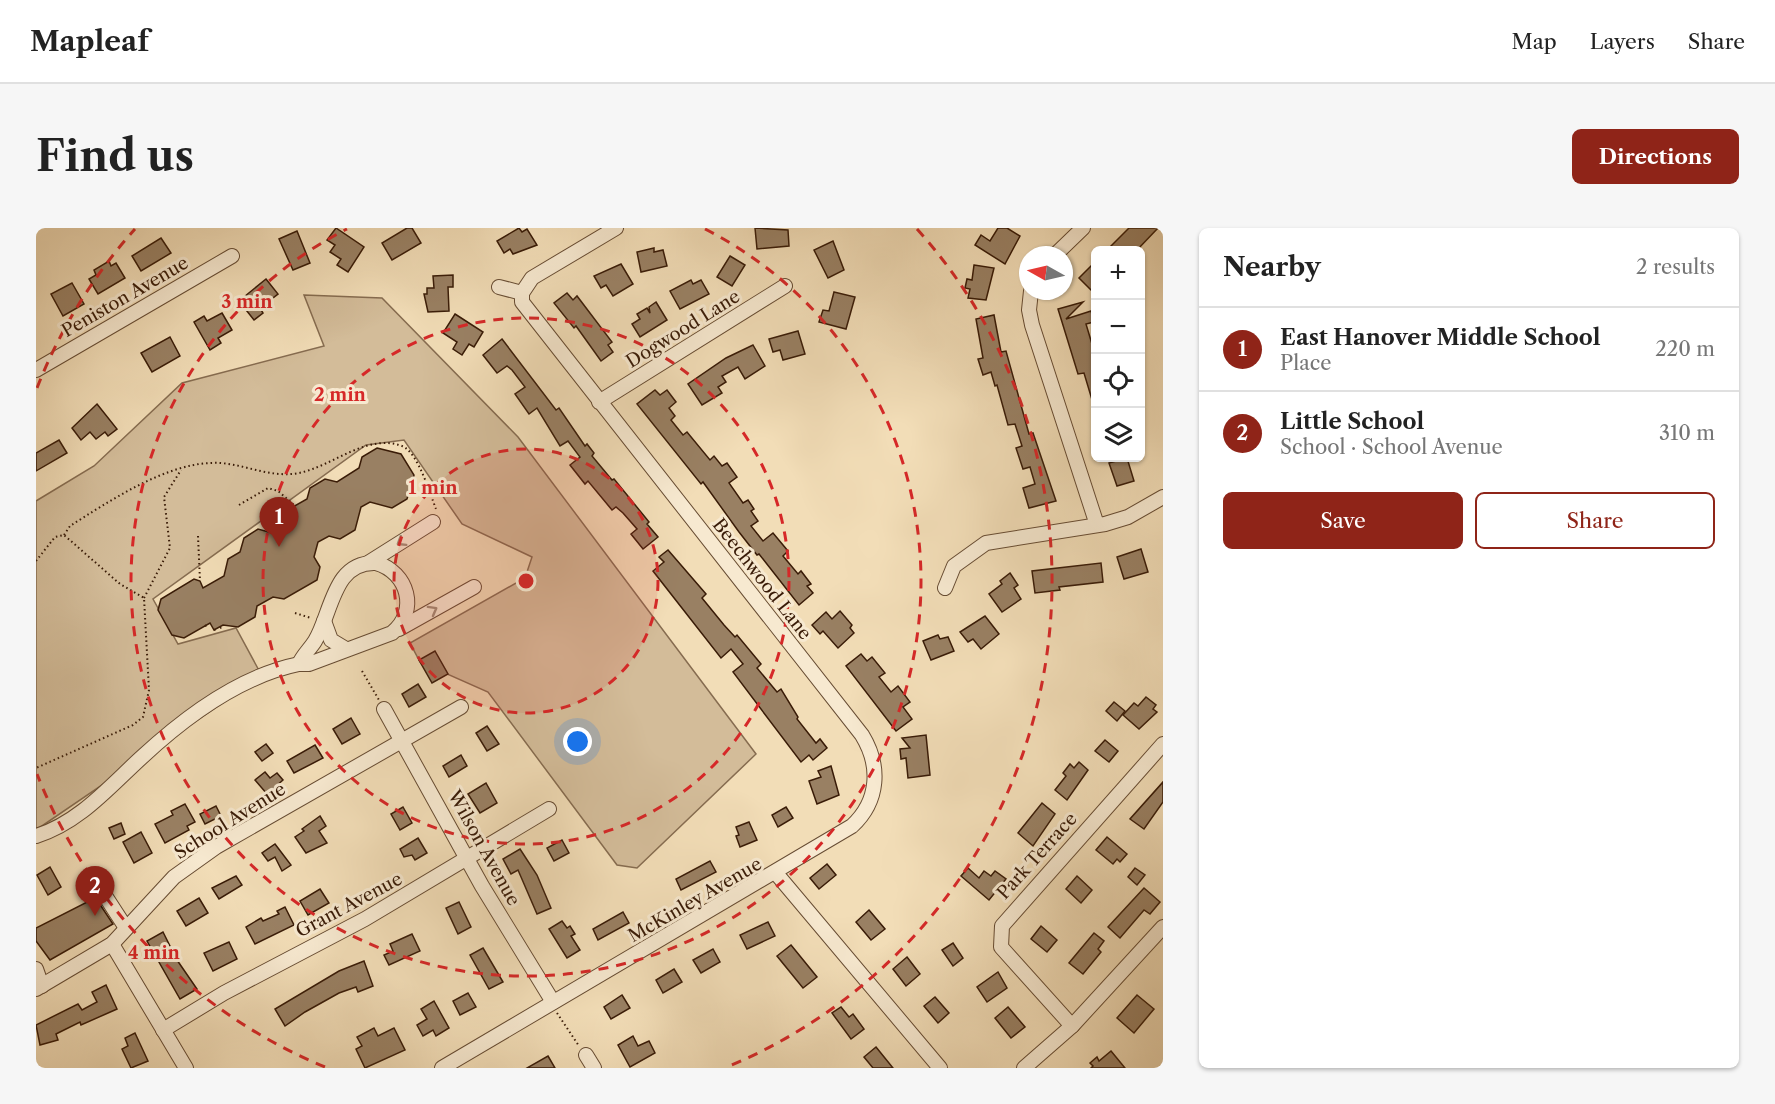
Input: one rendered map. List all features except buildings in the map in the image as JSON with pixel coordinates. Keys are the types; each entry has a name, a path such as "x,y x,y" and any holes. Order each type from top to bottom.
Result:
{"street":[{"path":"499,287 522,293 532,279 616,228"},
{"path":"1064,246 1083,228"},
{"name":"Peniston Avenue","path":"36,370 232,256"},
{"name":"Dogwood Lane","path":"599,402 785,286"},
{"name":"Beechwood Lane","path":"522,293 526,309 862,735 872,755 875,785 872,799 860,819 775,872"},
{"path":"1030,300 1029,310 1032,325 1097,525"},
{"path":"945,588 954,566 986,543 1097,525 1128,517 1163,497"},
{"path":"299,664 315,642 318,620 343,577 354,567 368,563 435,516"},
{"path":"368,563 390,568 404,586 408,600 406,615 392,633"},
{"path":"36,836 78,815 167,735 195,714 254,680 299,664 309,664 392,633 474,587"},
{"path":"318,620 331,640 346,649"},
{"name":"School Avenue","path":"39,987 112,944 174,877 216,847 461,707"},
{"name":"Wilson Avenue","path":"384,709 555,1007"},
{"name":"Park Terrace","path":"1072,1026 1001,947 1002,926 1163,744"},
{"name":"Grant Avenue","path":"163,1030 224,993 365,919 549,809"},
{"name":"McKinley Avenue","path":"442,1068 555,1007 775,872 940,1068"},
{"path":"88,890 102,891 108,896 126,928"},
{"path":"1024,1068 1072,1026 1163,927"},
{"path":"112,944 186,1068"},
{"path":"36,969 39,987"},
{"path":"586,1055 594,1068"}],"path":[{"path":"36,561 55,537 64,535 70,526 122,494 181,470 209,463 287,475 331,463 355,449 388,444 401,446 414,457 435,516"},
{"path":"36,768 133,725 143,717 149,690 144,598 170,548 164,497 181,470"},
{"path":"239,505 268,488 278,491 295,506"},
{"path":"64,535 120,584 144,598"},
{"path":"198,536 200,581"},
{"path":"295,613 318,620"},
{"path":"363,671 384,709"},
{"path":"555,1007 586,1055"}],"shaded area":[{"path":"304,295 382,298 518,437 756,754 637,868 617,865 488,692 420,662 410,643 525,578 532,557 462,524 404,440 366,445 153,599 178,644 236,628 262,676 36,830 36,501 94,466 182,383 324,346"}],"place":[{"name":"East Hanover Middle School","path":"279,547"},
{"name":"Little School","path":"95,916"}]}
